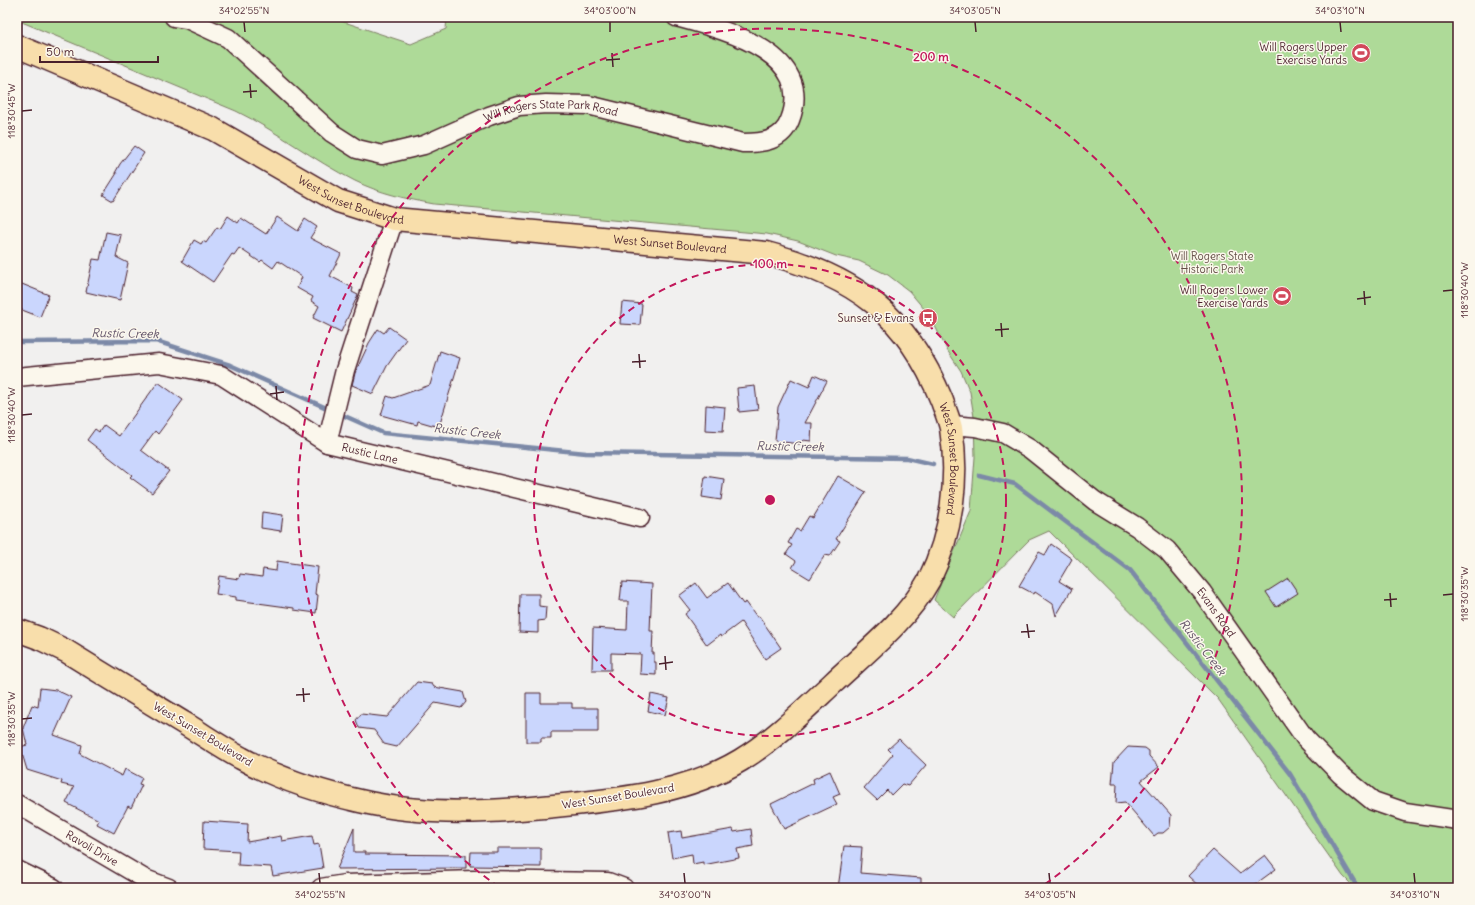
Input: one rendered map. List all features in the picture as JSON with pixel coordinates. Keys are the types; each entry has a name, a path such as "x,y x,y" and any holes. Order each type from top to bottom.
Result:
{"main road":[{"name":"West Sunset Boulevard","path":"17,46 213,129 338,201 394,219 766,254 794,261 830,275 873,302 892,320 912,343 926,366 951,425 954,473 950,511 936,564 917,598 868,650 787,726 741,760 712,775 679,787 600,801 511,810 464,812 412,809 361,802 294,782 242,759 66,651 39,638 17,630"}],"street":[{"name":"Will Rogers State Park Road","path":"174,17 187,19 228,38 332,133 357,149 382,155 424,145 496,113 519,106 546,104 588,105 743,144 774,140 788,128 796,106 793,80 781,62 768,52 727,31 676,17"},
{"name":"Rustic Lane","path":"394,219 345,370 327,443 640,518"},
{"path":"17,377 159,363 221,375 327,443"},
{"name":"Evans Road","path":"951,425 975,426 1003,433 1030,449 1094,500 1167,550 1202,592 1305,738 1340,774 1373,801 1405,812 1458,820"},
{"name":"Ravoli Drive","path":"17,804 145,879 170,888"},
{"path":"17,870 54,888"},
{"path":"321,888 345,884 474,880 608,882 624,888"}],"green space":[{"name":"Will Rogers State Historic Park","path":"17,17 329,17 411,44 446,29 447,17 1458,17 1458,888 1355,888 1343,876 1218,699 1049,531 1029,540 953,617 934,600 971,511 975,457 974,417 970,392 961,371 947,350 930,316 909,291 888,275 859,261 836,256 798,241 767,234 434,204 403,198 355,181 324,164 266,127 236,111 17,20"}],"building":[{"path":"134,146 144,153 113,201 103,195 117,173 115,173 120,164"},
{"path":"228,216 238,223 241,218 266,234 277,217 298,231 305,219 317,227 310,238 341,254 330,276 353,288 352,292 358,295 341,332 313,318 319,306 311,301 313,297 297,288 302,277 278,261 273,268 262,260 260,262 239,248 234,255 232,254 213,282 182,261 194,240 201,244 203,241 206,243 217,227 220,229"},
{"path":"106,232 121,235 116,257 128,263 120,300 86,292 93,259 100,260"},
{"path":"17,282 49,295 40,317 17,308"},
{"path":"622,302 642,304 640,325 620,324"},
{"path":"389,327 406,339 387,366 373,394 352,385 355,373 369,343 378,329 384,333"},
{"path":"440,351 460,358 439,427 418,421 417,425 381,415 387,396 393,398 430,385"},
{"path":"814,375 827,381 805,423 812,423 811,441 803,440 800,444 775,441 778,407 791,379 809,387"},
{"path":"158,382 183,400 158,434 155,431 141,450 169,471 152,493 130,477 132,475 87,440 95,429 99,432 104,425 119,436"},
{"path":"755,386 758,410 739,412 737,388"},
{"path":"706,405 725,407 723,431 705,430"},
{"path":"705,476 724,479 721,500 702,497"},
{"path":"838,476 866,492 836,539 840,541 830,556 825,555 810,579 792,568 796,561 786,554 792,545 788,543 796,529 800,531 809,516 813,518"},
{"path":"262,512 283,515 281,531 261,528"},
{"path":"1051,544 1072,559 1059,581 1072,589 1056,616 1053,604 1035,592 1034,594 1019,586 1039,552 1045,555"},
{"path":"277,561 318,567 315,594 318,595 316,613 294,610 294,608 236,600 236,597 216,594 219,576 239,579 240,574 262,577 263,569 276,571"},
{"path":"1288,578 1298,593 1276,607 1266,592"},
{"path":"622,582 652,584 650,631 653,631 652,653 654,653 654,662 656,662 656,675 640,674 641,654 611,653 611,670 592,670 593,628 627,630 628,601 620,601"},
{"path":"696,583 707,598 728,583 743,604 746,602 757,617 759,616 781,648 765,659 741,622 721,637 720,635 707,645 685,614 690,610 679,596"},
{"path":"520,594 539,594 539,606 546,607 545,620 538,621 538,633 519,632"},
{"path":"417,682 432,684 434,687 463,692 466,702 461,708 435,703 397,747 384,744 374,730 359,728 356,720 361,714 387,717"},
{"path":"40,688 56,690 71,697 54,735 82,745 80,754 122,776 125,769 142,778 139,784 142,785 131,808 128,806 114,833 97,824 99,820 66,803 74,787 61,784 62,781 27,770 20,747 27,745 23,728 32,705 38,707"},
{"path":"526,693 541,693 541,703 572,703 572,708 598,708 598,732 551,732 551,738 541,738 541,742 526,742"},
{"path":"651,694 669,698 665,715 648,711"},
{"path":"899,739 926,765 908,786 902,784 891,795 887,790 877,800 864,788 893,754 888,749"},
{"path":"1128,747 1145,748 1149,751 1149,756 1159,767 1141,781 1171,815 1170,827 1163,833 1158,833 1154,836 1125,802 1116,803 1117,784 1112,784 1114,762"},
{"path":"830,771 840,794 833,797 837,804 784,829 771,804 814,783 813,779"},
{"path":"204,821 248,824 247,842 281,836 282,841 312,836 314,845 319,844 323,868 273,876 271,867 238,865 239,851 203,849"},
{"path":"354,828 354,852 365,852 365,854 466,855 466,868 337,869"},
{"path":"733,829 734,832 751,829 753,846 737,849 739,858 703,865 703,862 693,864 692,854 672,858 668,833 681,831 682,838"},
{"path":"844,846 862,847 860,873 921,878 921,888 838,888"},
{"path":"497,848 541,848 541,867 470,866 471,852 497,852"},
{"path":"1213,850 1240,874 1265,855 1276,869 1250,888 1201,888 1188,876"}],"waterway":[{"name":"Rustic Creek","path":"17,342 156,341 230,365 331,410"},
{"name":"Rustic Creek","path":"338,413 383,433 586,453 907,458 933,464"},
{"name":"Rustic Creek","path":"979,475 1015,484 1130,570 1290,774 1358,888"}],"place":[{"name":"Will Rogers Upper Exercise Yards","path":"1361,53"},
{"name":"Will Rogers Lower Exercise Yards","path":"1282,296"},
{"name":"Sunset & Evans","path":"928,318"}]}
